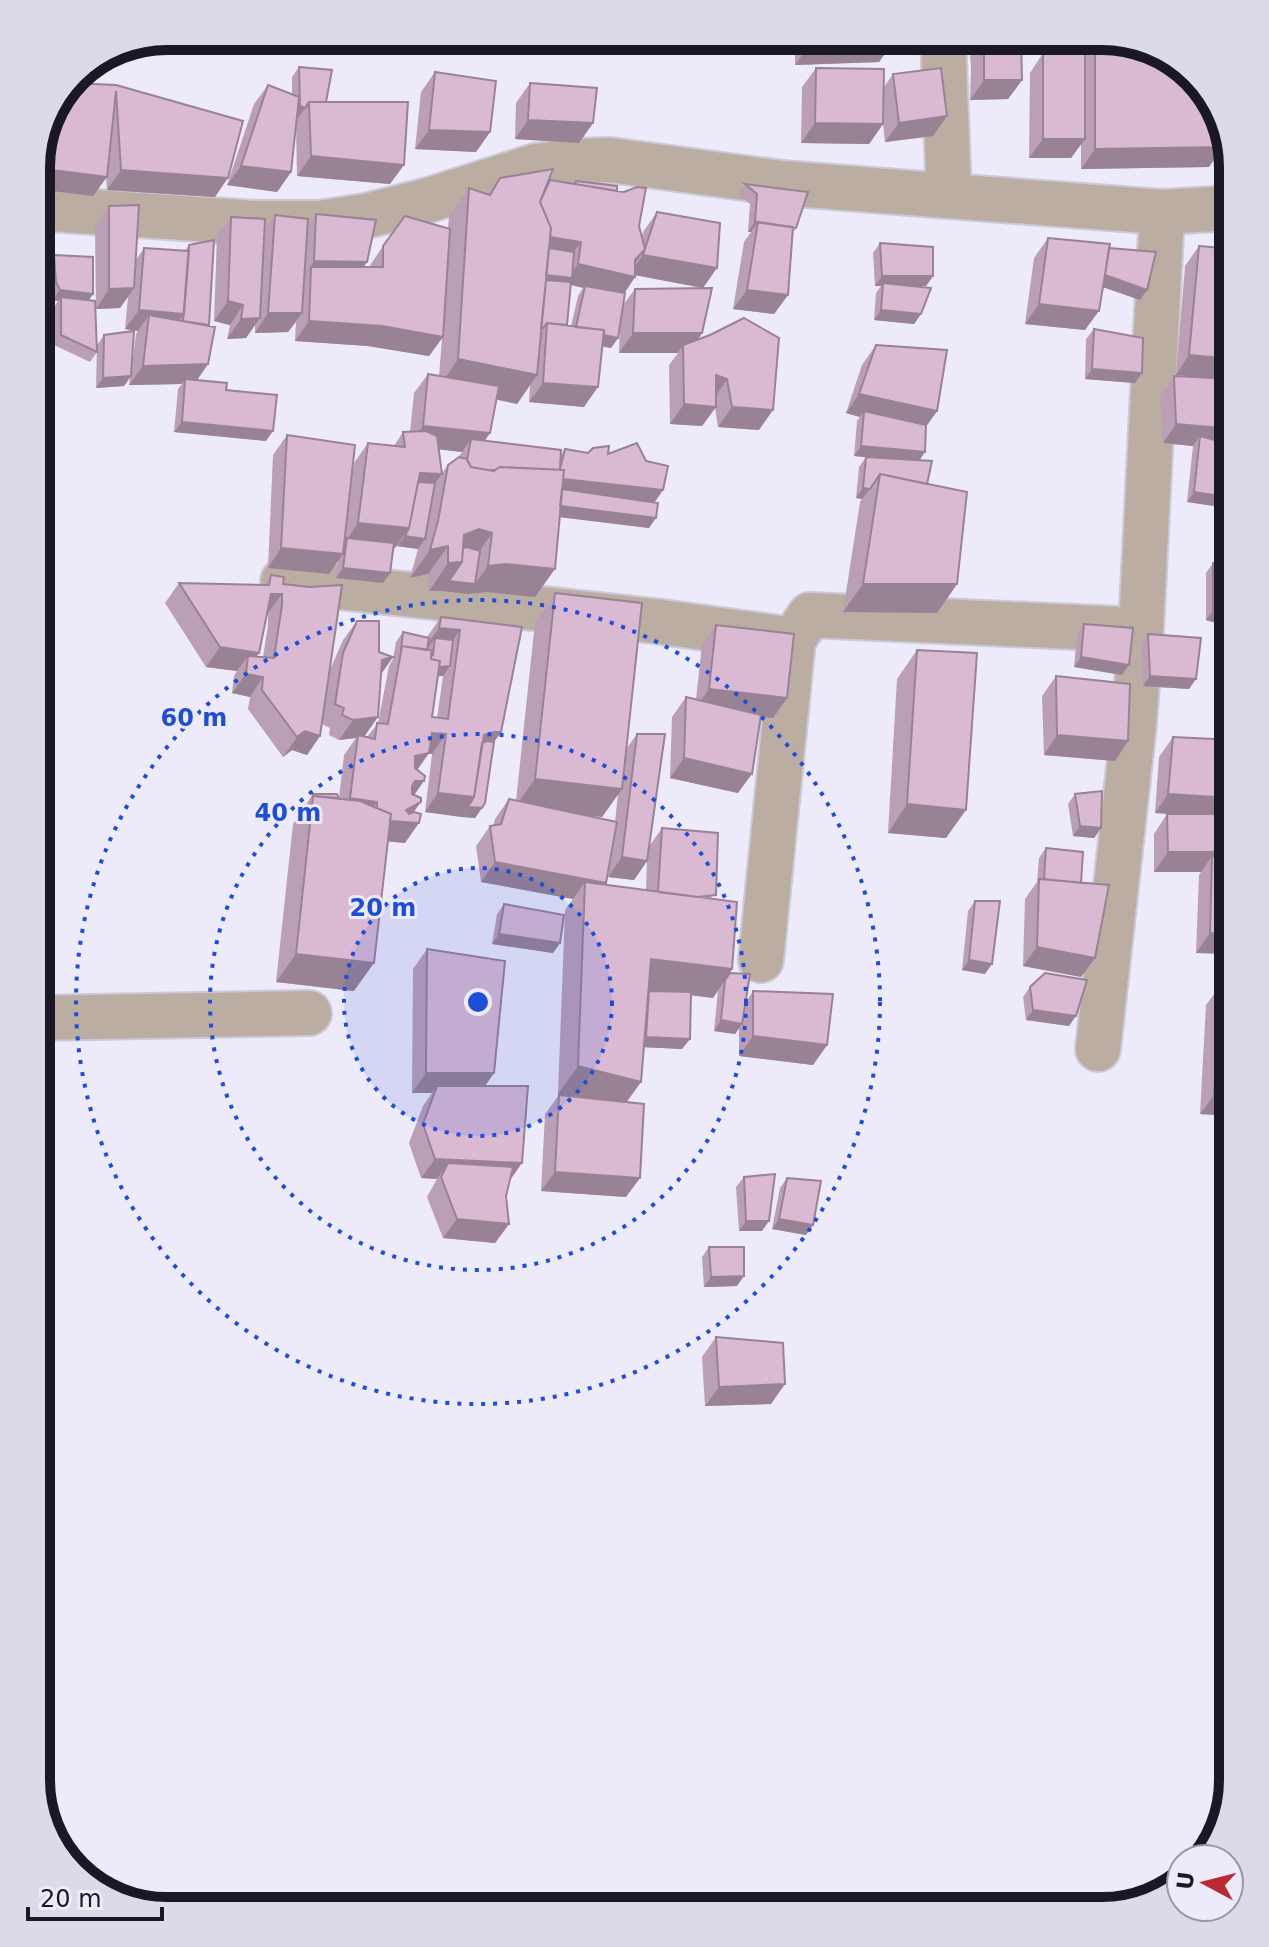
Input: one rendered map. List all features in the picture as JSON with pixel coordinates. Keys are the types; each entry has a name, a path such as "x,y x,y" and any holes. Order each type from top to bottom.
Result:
{"street":[{"path":"944,50 949,196"},
{"path":"50,209 257,223 319,223 366,216 429,200 536,166 610,160 782,183 1162,212 1219,209"},
{"path":"1098,1049 1134,723 1162,212"},
{"path":"283,581 654,621 793,640"},
{"path":"761,960 793,640 810,615 1141,630"},
{"path":"50,1018 309,1013"}],"building":[{"path":"984,50 1021,50 1022,80 984,80"},
{"path":"1095,50 1140,56 1173,74 1203,108 1217,147 1095,149"},
{"path":"1043,53 1085,53 1085,139 1043,139"},
{"path":"299,67 332,70 326,102 309,102 305,108 300,106"},
{"path":"816,68 884,69 883,124 815,123"},
{"path":"941,68 947,116 899,123 893,74"},
{"path":"435,72 496,81 490,132 429,130"},
{"path":"530,83 597,88 593,123 528,120"},
{"path":"85,84 116,85 243,121 228,178 121,170 116,91 107,177 50,170 52,144 59,122"},
{"path":"268,85 299,97 291,172 241,166"},
{"path":"309,102 408,102 404,165 311,156"},
{"path":"553,169 540,202 551,228 537,375 458,359 469,188 490,195 500,178"},
{"path":"550,180 624,192 637,187 646,188 639,226 645,249 635,260 635,277 578,264 581,242 550,237 551,228 540,202"},
{"path":"576,181 617,186 617,191 575,184"},
{"path":"745,184 808,192 796,228 755,222 757,194"},
{"path":"139,205 134,288 109,289 109,206"},
{"path":"657,212 720,223 717,268 643,255"},
{"path":"316,214 376,220 367,262 314,261"},
{"path":"275,215 308,219 302,313 268,313"},
{"path":"405,216 450,229 443,337 382,326 309,321 311,267 383,267 383,246"},
{"path":"231,217 265,219 260,318 241,319 243,305 228,301"},
{"path":"758,222 793,227 788,295 747,290"},
{"path":"1048,238 1110,244 1099,311 1039,304"},
{"path":"214,240 209,325 183,321 189,245"},
{"path":"880,243 933,247 933,276 882,276"},
{"path":"1199,246 1219,248 1219,358 1189,355"},
{"path":"144,248 189,251 184,314 139,310"},
{"path":"549,248 574,252 572,278 546,275"},
{"path":"1109,248 1156,252 1147,290 1105,275"},
{"path":"54,255 93,257 93,294 60,290 56,282"},
{"path":"546,280 571,282 567,325 547,323 541,328"},
{"path":"883,283 931,288 921,314 881,310"},
{"path":"585,286 625,293 618,338 604,335 604,330 576,327"},
{"path":"712,288 702,333 633,333 635,289"},
{"path":"61,297 95,301 97,352 61,335"},
{"path":"149,315 215,327 208,364 143,366"},
{"path":"744,318 779,338 773,410 732,407 727,379 716,375 716,407 684,404 683,345"},
{"path":"547,323 604,330 598,387 543,383"},
{"path":"1094,329 1143,338 1142,373 1092,369"},
{"path":"134,331 131,376 103,378 104,335"},
{"path":"876,345 947,350 937,411 859,394"},
{"path":"428,374 499,386 490,433 423,426"},
{"path":"1174,376 1219,378 1219,428 1176,424"},
{"path":"185,379 227,383 226,390 277,395 273,431 182,422"},
{"path":"864,411 926,425 925,452 861,446"},
{"path":"426,431 437,436 442,474 420,473 409,528 358,523 368,443 405,447 403,432"},
{"path":"287,435 355,445 343,554 281,548"},
{"path":"1200,436 1219,441 1219,496 1194,492"},
{"path":"471,439 561,450 560,469 565,449 588,453 593,448 609,446 608,454 637,443 646,461 668,466 663,490 563,479 564,470 500,467 493,471 471,467 467,460"},
{"path":"459,457 467,459 471,467 493,471 500,467 564,470 555,569 506,564 488,566 492,533 479,529 464,535 462,562 448,563 448,546 430,550 448,465"},
{"path":"866,457 932,461 927,484 880,474 870,489 863,488"},
{"path":"880,474 967,492 957,584 863,584"},
{"path":"418,482 435,483 425,539 405,536"},
{"path":"562,489 658,503 656,518 560,506"},
{"path":"347,538 394,543 390,573 343,568"},
{"path":"463,548 480,551 475,584 449,581 462,562"},
{"path":"1213,563 1219,564 1219,612 1213,610"},
{"path":"271,575 284,577 283,584 310,587 342,585 320,736 305,731 297,737 262,690 263,677 246,674 248,656 274,658 282,594 271,594 259,653 220,647 179,583 269,585"},
{"path":"555,593 642,603 622,789 535,779"},
{"path":"441,617 522,627 501,732 484,735 474,797 438,793 446,734 432,733 429,753 415,756 415,768 425,776 424,781 415,781 412,794 421,798 421,802 406,810 409,814 421,814 419,823 390,821 391,814 377,808 377,802 350,798 358,735 375,739 377,723 388,724 402,646 432,650 431,659 440,661 432,717 448,719 460,630 439,628"},
{"path":"357,621 379,621 379,652 393,657 382,660 378,717 353,720 342,715 344,708 335,704 343,653"},
{"path":"1084,624 1133,628 1129,665 1081,657"},
{"path":"716,625 794,634 787,698 709,689"},
{"path":"403,632 429,638 427,650 402,646 401,649"},
{"path":"1148,634 1201,638 1196,679 1150,676"},
{"path":"435,638 453,640 450,666 439,667 440,661 431,659"},
{"path":"917,650 977,653 966,810 907,804"},
{"path":"1056,676 1130,684 1128,741 1057,735"},
{"path":"686,697 761,715 752,774 684,758"},
{"path":"637,734 665,734 647,861 622,857"},
{"path":"1173,737 1219,739 1219,797 1168,794"},
{"path":"494,742 485,803 482,808 468,807 474,797 482,743"},
{"path":"1102,791 1101,828 1080,826 1075,794"},
{"path":"337,794 339,798 313,796"},
{"path":"313,796 360,801 391,814 374,963 296,954"},
{"path":"509,799 617,822 606,883 495,862 490,826 501,824"},
{"path":"1167,814 1219,814 1219,852 1168,852"},
{"path":"662,828 718,833 716,895 698,897 658,892"},
{"path":"1046,848 1083,852 1081,883 1044,879"},
{"path":"1212,856 1219,856 1219,933 1210,933"},
{"path":"1039,879 1109,885 1095,958 1037,947"},
{"path":"585,882 737,902 732,969 651,959 641,1082 578,1066"},
{"path":"975,901 1000,901 992,964 969,960"},
{"path":"504,904 564,915 560,943 499,934"},
{"path":"427,949 505,961 494,1073 426,1073"},
{"path":"730,973 750,974 742,1024 721,1020 725,980"},
{"path":"1045,973 1087,980 1076,1016 1033,1010 1030,987"},
{"path":"649,991 691,992 690,1039 646,1037"},
{"path":"753,991 833,994 827,1045 753,1036"},
{"path":"1219,1004 1219,1095 1214,1095"},
{"path":"437,1086 528,1086 522,1163 435,1159 423,1124"},
{"path":"559,1095 644,1104 640,1178 555,1172"},
{"path":"448,1163 513,1167 506,1196 509,1224 457,1219 441,1177"},
{"path":"775,1174 769,1221 746,1221 744,1177"},
{"path":"787,1178 821,1181 813,1225 779,1219"},
{"path":"709,1247 744,1247 744,1276 711,1277"},
{"path":"716,1337 783,1343 785,1384 719,1387"}]}
